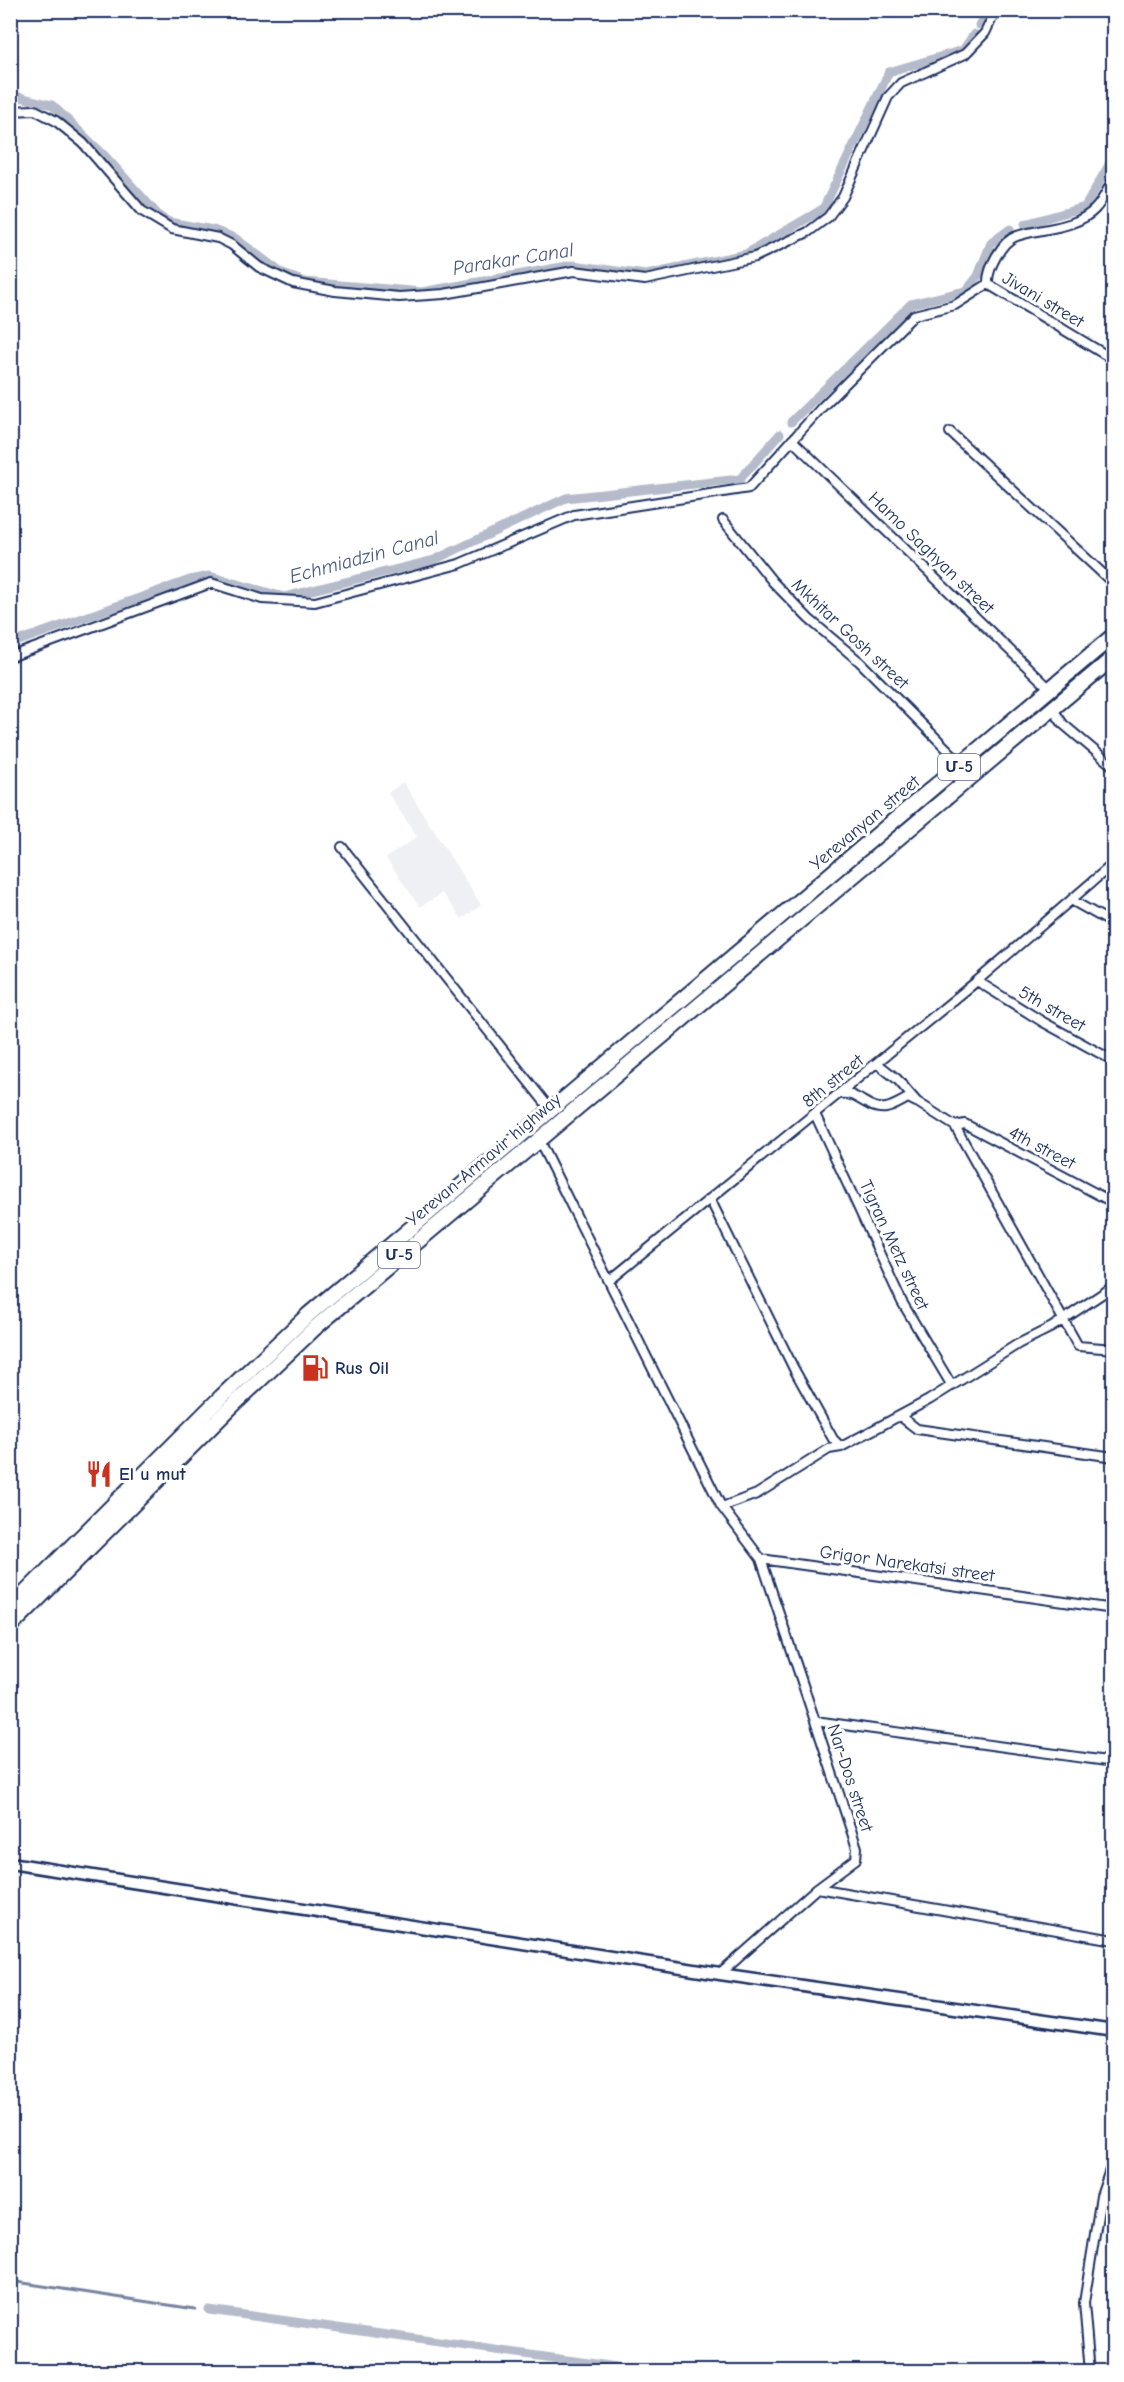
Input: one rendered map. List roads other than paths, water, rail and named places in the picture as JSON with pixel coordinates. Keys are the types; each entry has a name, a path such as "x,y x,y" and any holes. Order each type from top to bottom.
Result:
{"highway":[{"name":"Yerevanyan street","path":"803,898 1113,635"},
{"name":"Yerevanyan street","path":"810,910 1113,657"},
{"name":"Yerevan-Armavir highway","path":"11,1626 35,1593 221,1397 308,1315 803,898"},
{"name":"Yerevan-Armavir highway","path":"10,1608 35,1593 317,1326 810,910"}],"main road":[{"path":"10,1863 720,1974 1113,2031"}],"street":[{"path":"10,111 35,110 56,121 83,143 141,211 172,229 218,238 232,245 259,267 293,283 335,291 399,297 444,294 574,271 645,279 755,257 808,232 828,217 843,197 888,97 901,83 964,54 985,33 996,10"},
{"path":"10,657 211,583 262,599 315,602 459,564 574,515 749,488 792,440 914,315 955,305 988,285 987,273 993,260 1015,236 1073,222 1094,210 1113,178"},
{"name":"Jivani street","path":"988,285 1113,360"},
{"path":"950,432 1113,584"},
{"name":"Hamo Saghyan street","path":"792,440 1050,689"},
{"name":"Mkhitar Gosh street","path":"723,520 773,582 809,619 860,662 962,764"},
{"path":"1052,708 1063,724 1113,767"},
{"path":"342,847 551,1110"},
{"name":"8th street","path":"609,1281 878,1064 1113,863"},
{"path":"1071,900 1113,924"},
{"name":"5th street","path":"977,981 1043,1022 1113,1060"},
{"path":"878,1064 897,1079 917,1102"},
{"path":"840,1094 846,1093 876,1107 886,1108 908,1098 955,1126 1078,1346 1113,1349"},
{"name":"Tigran Metz street","path":"815,1114 902,1302 952,1386"},
{"name":"4th street","path":"955,1126 965,1124 1113,1203"},
{"path":"538,1139 722,1506 761,1559 815,1721"},
{"path":"710,1199 794,1369 833,1439 841,1447"},
{"path":"722,1506 757,1494 829,1449 841,1447 900,1416 1018,1344 1052,1328 1062,1318 1113,1286"},
{"path":"900,1416 917,1430 1113,1457"},
{"name":"Grigor Narekatsi street","path":"761,1559 1113,1609"},
{"name":"Nar-Dos street","path":"720,1974 817,1888 856,1859 857,1848 815,1721 1113,1762"},
{"path":"817,1888 1113,1940"},
{"path":"1090,2372 1083,2303 1101,2196 1110,2170 1113,2170"}],"waterway":[{"name":"Parakar Canal","path":"979,25 988,10"},
{"name":"Parakar Canal","path":"10,102 20,97 52,105 105,156 160,217 169,222 213,230 235,238 283,274 305,282 422,292 573,265 646,275 746,254 823,209 889,72 963,50 974,34"},
{"name":"Echmiadzin Canal","path":"1025,224 1085,207 1114,156"},
{"name":"Echmiadzin Canal","path":"791,422 911,304 966,291 978,276 991,243 1010,229"},
{"name":"Echmiadzin Canal","path":"10,644 190,580 209,576 284,597 434,560 566,498 740,479 780,434"},
{"path":"10,2281 195,2309"},
{"path":"209,2310 653,2372"}],"place":[{"name":"Rus Oil","path":"315,1368"},
{"name":"El u mut","path":"99,1474"}]}
